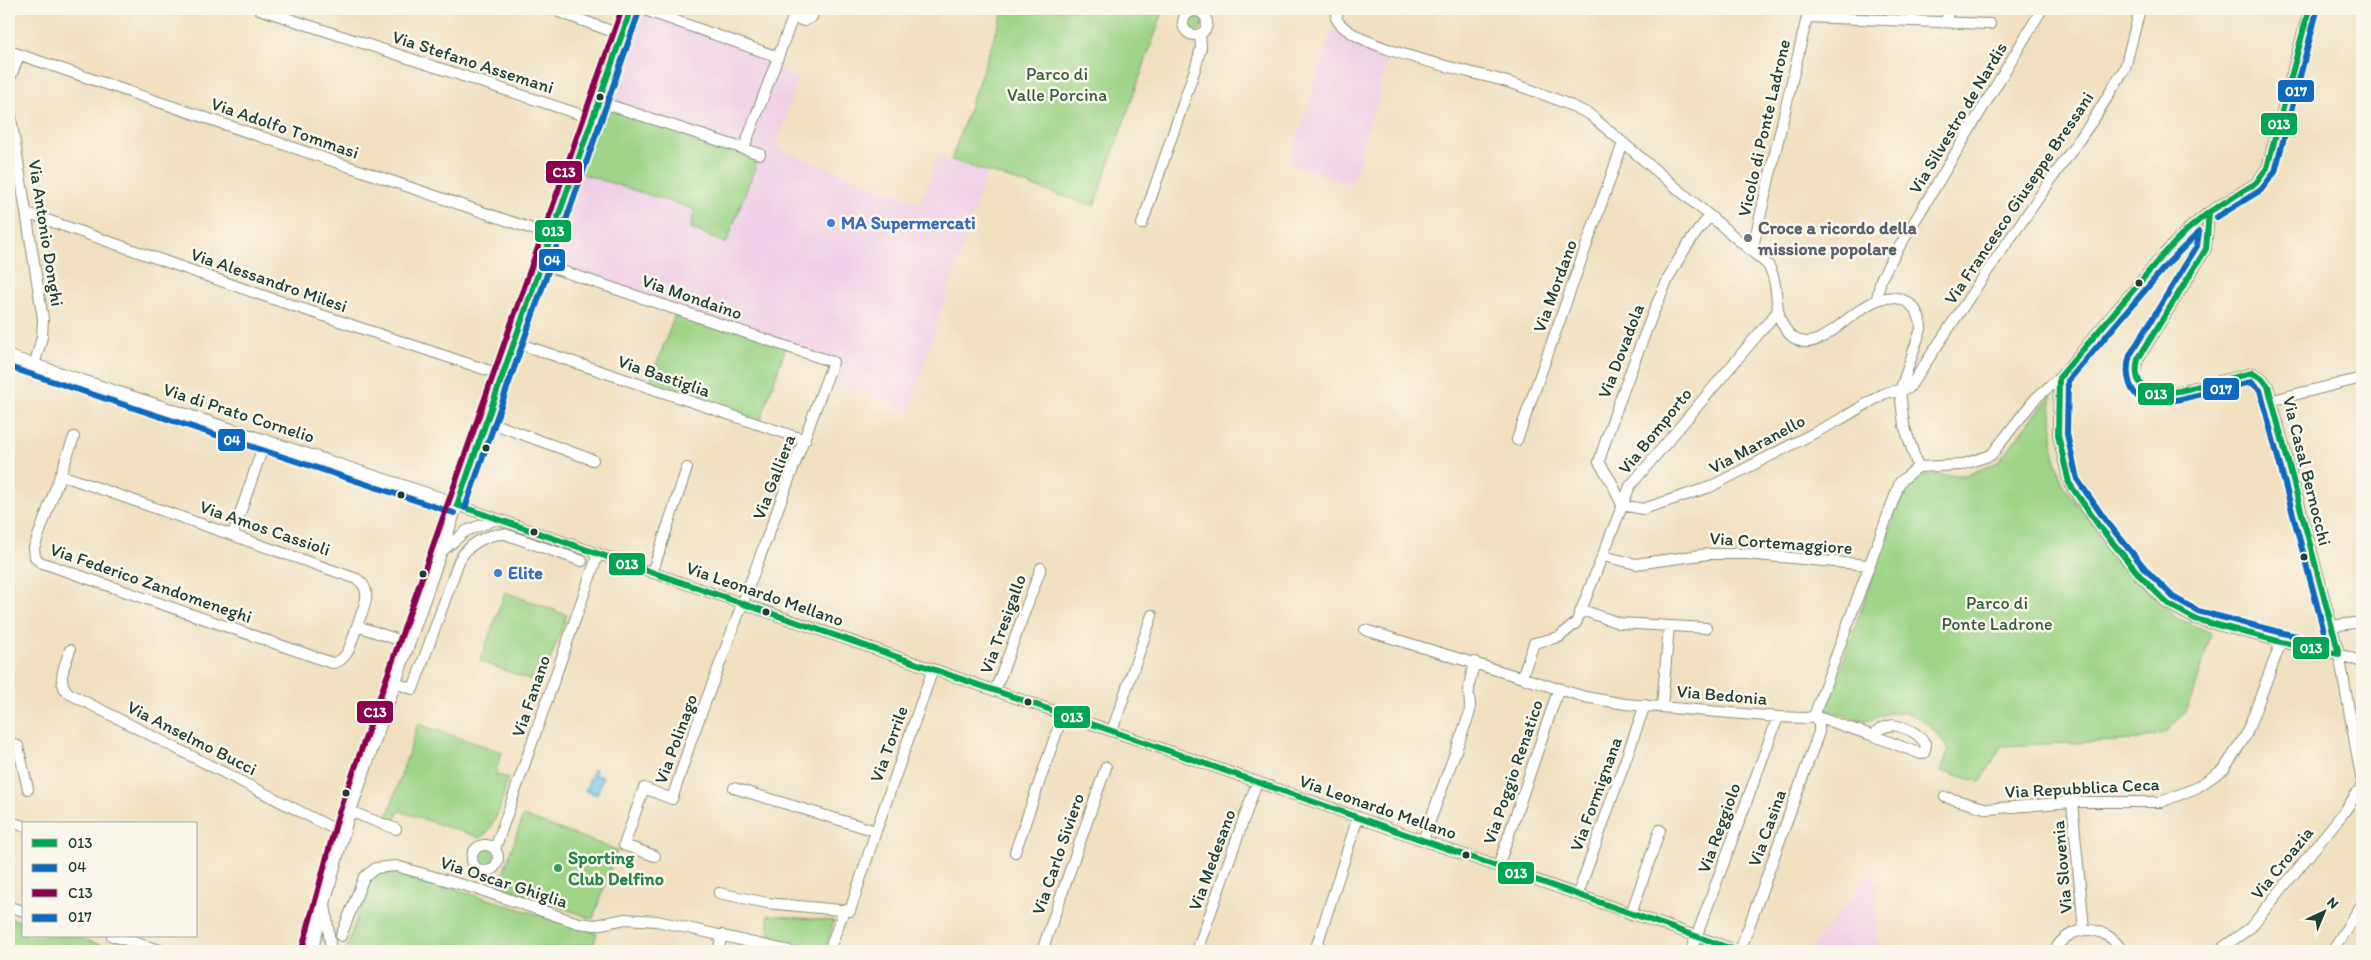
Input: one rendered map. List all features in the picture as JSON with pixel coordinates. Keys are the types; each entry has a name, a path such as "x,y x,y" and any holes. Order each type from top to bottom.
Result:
{"street":[{"name":"Via Stefano Assemani","path":"259,9 591,118"},
{"path":"551,9 622,35"},
{"path":"310,951 349,811 591,118 631,9"},
{"path":"642,9 778,57"},
{"path":"744,148 778,57 791,13 800,21 808,20 814,14 815,9"},
{"path":"1945,22 1950,9"},
{"name":"Via Silvestro de Nardis","path":"1877,298 1881,279 1889,264 2042,9"},
{"name":"Via Francesco Giuseppe Bressani","path":"1900,390 1909,388 1977,286 2095,117 2125,68 2140,9"},
{"path":"1874,736 1881,728 1893,725 1908,728 1922,739 1926,749 1921,754 1814,716 1900,482 1918,466 1961,465 1991,455 2036,399 2058,378 2162,256 2209,212 2256,183 2267,168 2309,9"},
{"path":"1189,10 1206,11 1208,22 1204,31 1200,34 1190,35 1184,28 1183,18 1189,10"},
{"path":"1338,13 1339,25 1372,42 1417,58 1502,80 1558,99 1588,114 1752,251 1773,273 1778,297 1780,324 1796,340 1803,342 1818,340 1877,298 1890,296 1908,302 1921,320 1921,329 1900,390 1904,425 1918,466"},
{"name":"Vicolo di Ponte Ladrone","path":"1752,251 1807,17 1854,13 1945,22 1990,24"},
{"path":"1142,224 1196,66 1201,48 1200,34"},
{"name":"Via Adolfo Tommasi","path":"9,51 550,235"},
{"path":"9,81 19,55"},
{"path":"597,101 760,154"},
{"name":"Via Antonio Donghi","path":"9,105 43,324 34,366"},
{"name":"Via Mordano","path":"1517,440 1622,143"},
{"name":"Via Casal Bernocchi","path":"2209,212 2206,248 2138,359 2135,372 2140,387 2152,395 2179,391 2252,373 2262,378 2268,386 2330,626 2339,654 2362,784"},
{"name":"Via Alessandro Milesi","path":"27,214 270,298 502,375"},
{"name":"Via Dovadola","path":"1622,504 1599,462 1608,429 1669,273 1691,238 1710,216"},
{"name":"Via Mondaino","path":"541,264 833,362"},
{"name":"Via Bomporto","path":"1522,677 1534,643 1559,637 1576,623 1630,486 1778,312"},
{"name":"Via Bastiglia","path":"514,342 805,440"},
{"name":"Via di Prato Cornelio","path":"9,358 457,505"},
{"name":"Via Galliera","path":"743,603 833,362"},
{"path":"2058,378 2058,435 2069,483 2099,526 2141,577 2168,604 2194,619 2281,642 2339,654 2362,662"},
{"path":"2273,400 2362,378"},
{"name":"Via Maranello","path":"1622,504 1644,508 1710,487 1841,419 1885,393 1900,390"},
{"path":"486,421 592,460"},
{"name":"Via Federico Zandomeneghi","path":"74,437 34,550 35,557 40,562 332,663 339,662 345,657 357,626"},
{"path":"233,534 265,441"},
{"path":"652,573 687,468"},
{"name":"Via Amos Cassioli","path":"61,474 360,580 365,586 367,596 357,626"},
{"name":"Via Leonardo Mellano","path":"457,505 1112,731 1578,894 1696,938 1739,951"},
{"path":"441,552 466,531 497,519"},
{"path":"395,683 413,689 459,561 465,551 490,536 499,534 507,535 582,561"},
{"path":"544,548 548,537"},
{"name":"Via Fanano","path":"495,849 598,554"},
{"name":"Via Cortemaggiore","path":"1603,556 1636,564 1708,554 1746,554 1868,565"},
{"name":"Via Tresigallo","path":"995,691 1041,568"},
{"name":"Via Polinago","path":"655,856 624,845 644,788 672,799 743,603"},
{"path":"1582,610 1618,623 1706,628"},
{"path":"1112,731 1152,615"},
{"path":"2330,626 2362,622"},
{"path":"357,626 408,643"},
{"path":"1662,707 1669,626"},
{"name":"Via Bedonia","path":"1365,630 1585,697 1625,704 1806,718 1814,716"},
{"name":"Via Repubblica Ceca","path":"1945,797 1988,809 2072,802 2161,802 2196,788 2224,769 2246,734 2281,642"},
{"name":"Via Anselmo Bucci","path":"70,650 62,682 64,689 70,694 342,833"},
{"path":"1423,840 1469,715 1472,704 1469,694 1475,662"},
{"name":"Via Torrile","path":"829,951 844,910 850,911 933,669"},
{"name":"Via Poggio Renatico","path":"1498,867 1558,688"},
{"name":"Via Formignana","path":"1578,894 1645,705"},
{"path":"1014,852 1063,714"},
{"name":"Via Reggiolo","path":"1691,951 1778,716"},
{"name":"Via Casina","path":"1739,951 1820,732 1819,724 1814,716"},
{"path":"9,742 18,746 28,789"},
{"name":"Via Carlo Siviero","path":"1042,951 1106,767"},
{"name":"Via Medesano","path":"1198,948 1257,782"},
{"name":"Via Croazia","path":"2218,951 2250,928 2344,812 2362,784"},
{"path":"734,788 876,831"},
{"name":"Via Slovenia","path":"2072,802 2084,929"},
{"path":"349,811 396,829"},
{"path":"1315,951 1358,817"},
{"path":"9,822 22,825"},
{"path":"1631,914 1660,830"},
{"name":"Via Oscar Ghiglia","path":"340,936 364,877 376,868 396,866 484,891 578,923 596,925 625,919 657,921 789,951"},
{"path":"719,893 767,903 844,910"},
{"path":"324,900 331,951"},
{"path":"2332,951 2362,904"},
{"path":"9,907 22,910"},
{"name":"Via Slovenia","path":"2054,951 2060,941 2072,932 2084,929 2101,933 2118,943 2122,951"},
{"path":"718,951 722,936"},
{"path":"119,938 164,951"}],"shaded area":[{"path":"631,9 778,57 775,68 797,80 776,148 921,203 937,157 987,172 909,410 835,382 833,362 541,264"},
{"path":"1332,31 1342,31 1390,55 1352,184 1288,164"},
{"path":"1874,869 1879,951 1809,951 1864,882"}],"green space":[{"name":"Parco di Valle Porcina","path":"1004,9 1164,9 1094,206 951,160"},
{"path":"1195,15 1203,23 1195,31 1187,23"},
{"path":"595,101 760,154 726,244 691,228 694,209 573,171"},
{"path":"677,309 786,346 759,425 648,387"},
{"name":"Parco di Ponte Ladrone","path":"2051,395 2054,454 2063,485 2118,558 2175,617 2211,633 2195,690 2183,715 2166,732 2139,740 2001,746 1981,782 1941,771 1948,750 1938,735 1917,717 1899,712 1868,720 1826,709 1902,494 1919,475 1967,475 1998,462"},
{"path":"505,592 567,615 541,684 480,661"},
{"path":"418,724 502,752 495,774 508,778 492,826 481,838 399,811 395,820 387,818"},
{"name":"Sporting Club Delfino","path":"523,816 617,850 593,919 499,885"},
{"path":"485,848 492,851 495,858 492,865 485,868 478,865 475,858 478,851"},
{"path":"394,870 597,933 592,951 346,951 368,882 380,873"},
{"path":"768,915 834,921 824,951 770,936"},
{"path":"9,918 22,921 22,938 79,938 123,951 9,951"}],"water":[{"path":"593,769 596,770 595,775 603,777 597,795 585,791"}],"transit line":[{"name":"C13","path":"302,949 338,816 622,9"},
{"name":"013","path":"631,9 457,505 1112,731 1738,951"},
{"name":"013","path":"2209,212 2256,183 2267,168 2309,9"},
{"name":"017","path":"2217,217 2261,190 2275,172 2317,11"},
{"name":"04","path":"465,508 639,12"},
{"name":"013","path":"2209,212 2206,249 2138,359 2138,380 2143,388 2152,395 2179,391 2252,373 2262,378 2268,386 2339,654 2281,642 2195,619 2168,604 2141,577 2099,526 2069,483 2058,435 2059,378 2162,256 2186,231 2209,212"},
{"name":"017","path":"2199,232 2197,246 2130,355 2128,363 2130,385 2138,397 2152,404 2251,382 2260,390 2327,643 2198,611 2173,597 2147,571 2106,521 2077,479 2067,434 2068,381 2169,262 2199,232"},
{"name":"04","path":"9,367 454,513"}],"place":[{"name":"MA Supermercati","path":"831,223"},
{"name":"Croce a ricordo della missione popolare","path":"1748,238"},
{"name":"Elite","path":"498,573"},
{"name":"Sporting Club Delfino","path":"558,868"}]}
